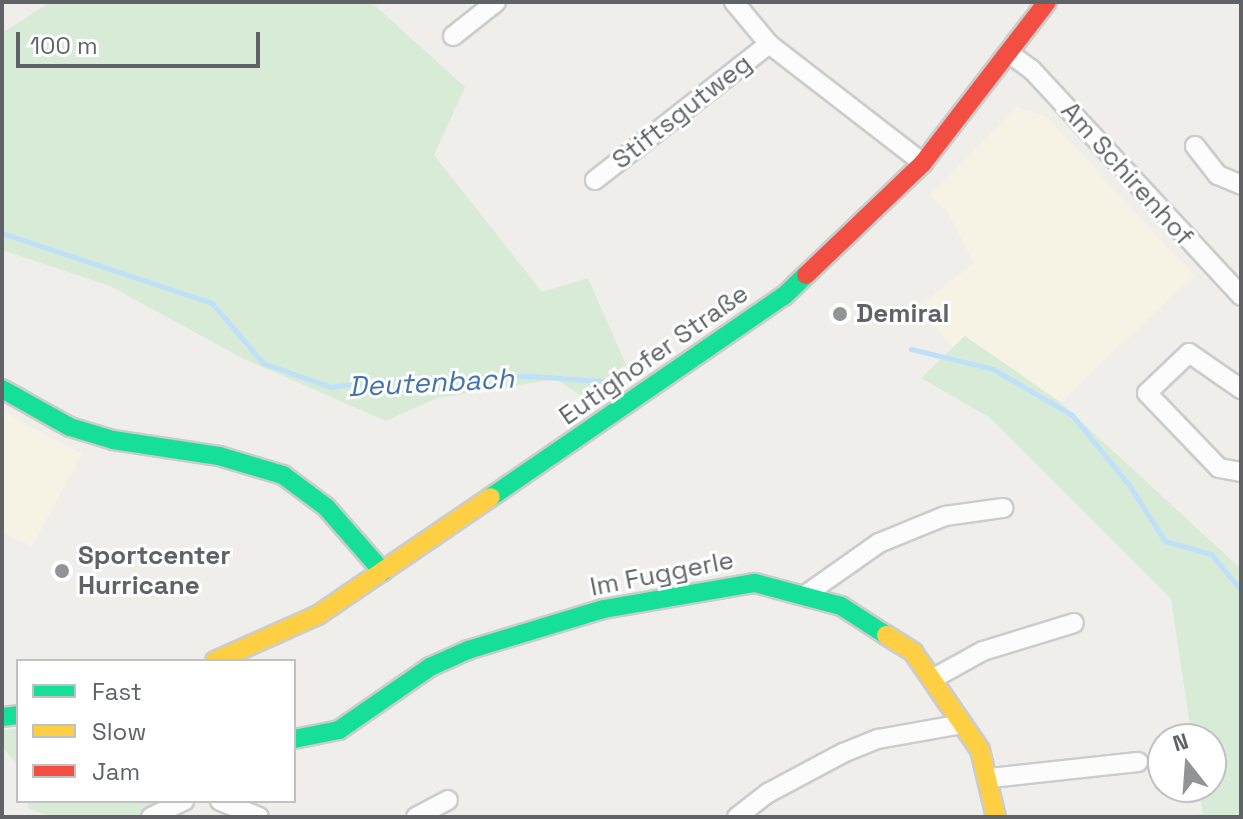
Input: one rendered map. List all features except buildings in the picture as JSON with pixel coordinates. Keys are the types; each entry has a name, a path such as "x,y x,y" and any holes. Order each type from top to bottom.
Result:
{"street":[{"path":"453,36 496,2"},
{"name":"Stiftsgutweg","path":"734,2 769,44 923,163"},
{"name":"Eutighofer Straße","path":"225,659 318,615 765,311 848,240 923,163 1010,54 1047,2"},
{"name":"Stiftsgutweg","path":"595,180 769,44"},
{"name":"Am Schirenhof","path":"1010,54 1032,70 1241,296"},
{"path":"1195,146 1218,175 1241,185"},
{"path":"1241,389 1189,353 1147,393 1219,468 1241,472"},
{"path":"2,389 70,427 113,440 219,456 283,475 326,507 383,572"},
{"path":"808,593 879,543 945,516 1003,508"},
{"name":"Im Fuggerle","path":"296,739 339,730 430,667 468,650 604,609 755,583 808,593 883,629 934,678 990,778 996,817"},
{"path":"934,678 983,651 1074,623"},
{"path":"737,817 768,793 843,753 878,739 962,724"},
{"path":"990,778 1138,762"},
{"path":"416,817 448,800"},
{"path":"151,817 180,803"},
{"path":"225,803 259,817"}],"shaded area":[{"path":"1017,107 1047,117 1194,276 1060,402 965,336 953,347 916,308 974,263 947,211 930,195"},
{"path":"2,411 82,454 32,546 5,534 2,538"}],"green space":[{"path":"51,2 371,2 465,87 434,155 542,292 588,278 626,365 580,395 556,379 437,398 386,421 244,359 110,286 2,250 2,33"},
{"path":"965,336 1060,402 1241,569 1241,817 1183,817 1203,814 1201,803 1227,803 1227,723 1190,723 1171,599 989,417 921,378"},
{"path":"16,728 16,764 2,746 2,731"},
{"path":"28,803 172,803 143,817 51,817 28,808"}],"waterway":[{"name":"Deutenbach","path":"2,233 212,303 263,363 330,387 397,379 530,376 616,382"},
{"name":"Deutenbach","path":"911,349 993,369 1072,415 1129,485 1165,541 1211,554 1241,590"}],"traffic: fast":[{"path":"491,497 784,296 806,275"},
{"path":"2,389 70,427 113,440 219,456 283,475 326,507 383,572"},
{"path":"296,739 339,730 430,667 468,650 604,609 755,583 841,606 886,635"},
{"path":"2,717 16,715"}],"traffic: slow":[{"path":"219,659 318,615 491,497"},
{"path":"886,635 913,652 980,750 996,817"}],"traffic: jam":[{"path":"806,275 923,163 1047,2"}],"place":[{"name":"Demiral","path":"840,314"},
{"name":"Sportcenter Hurricane","path":"62,571"}]}
